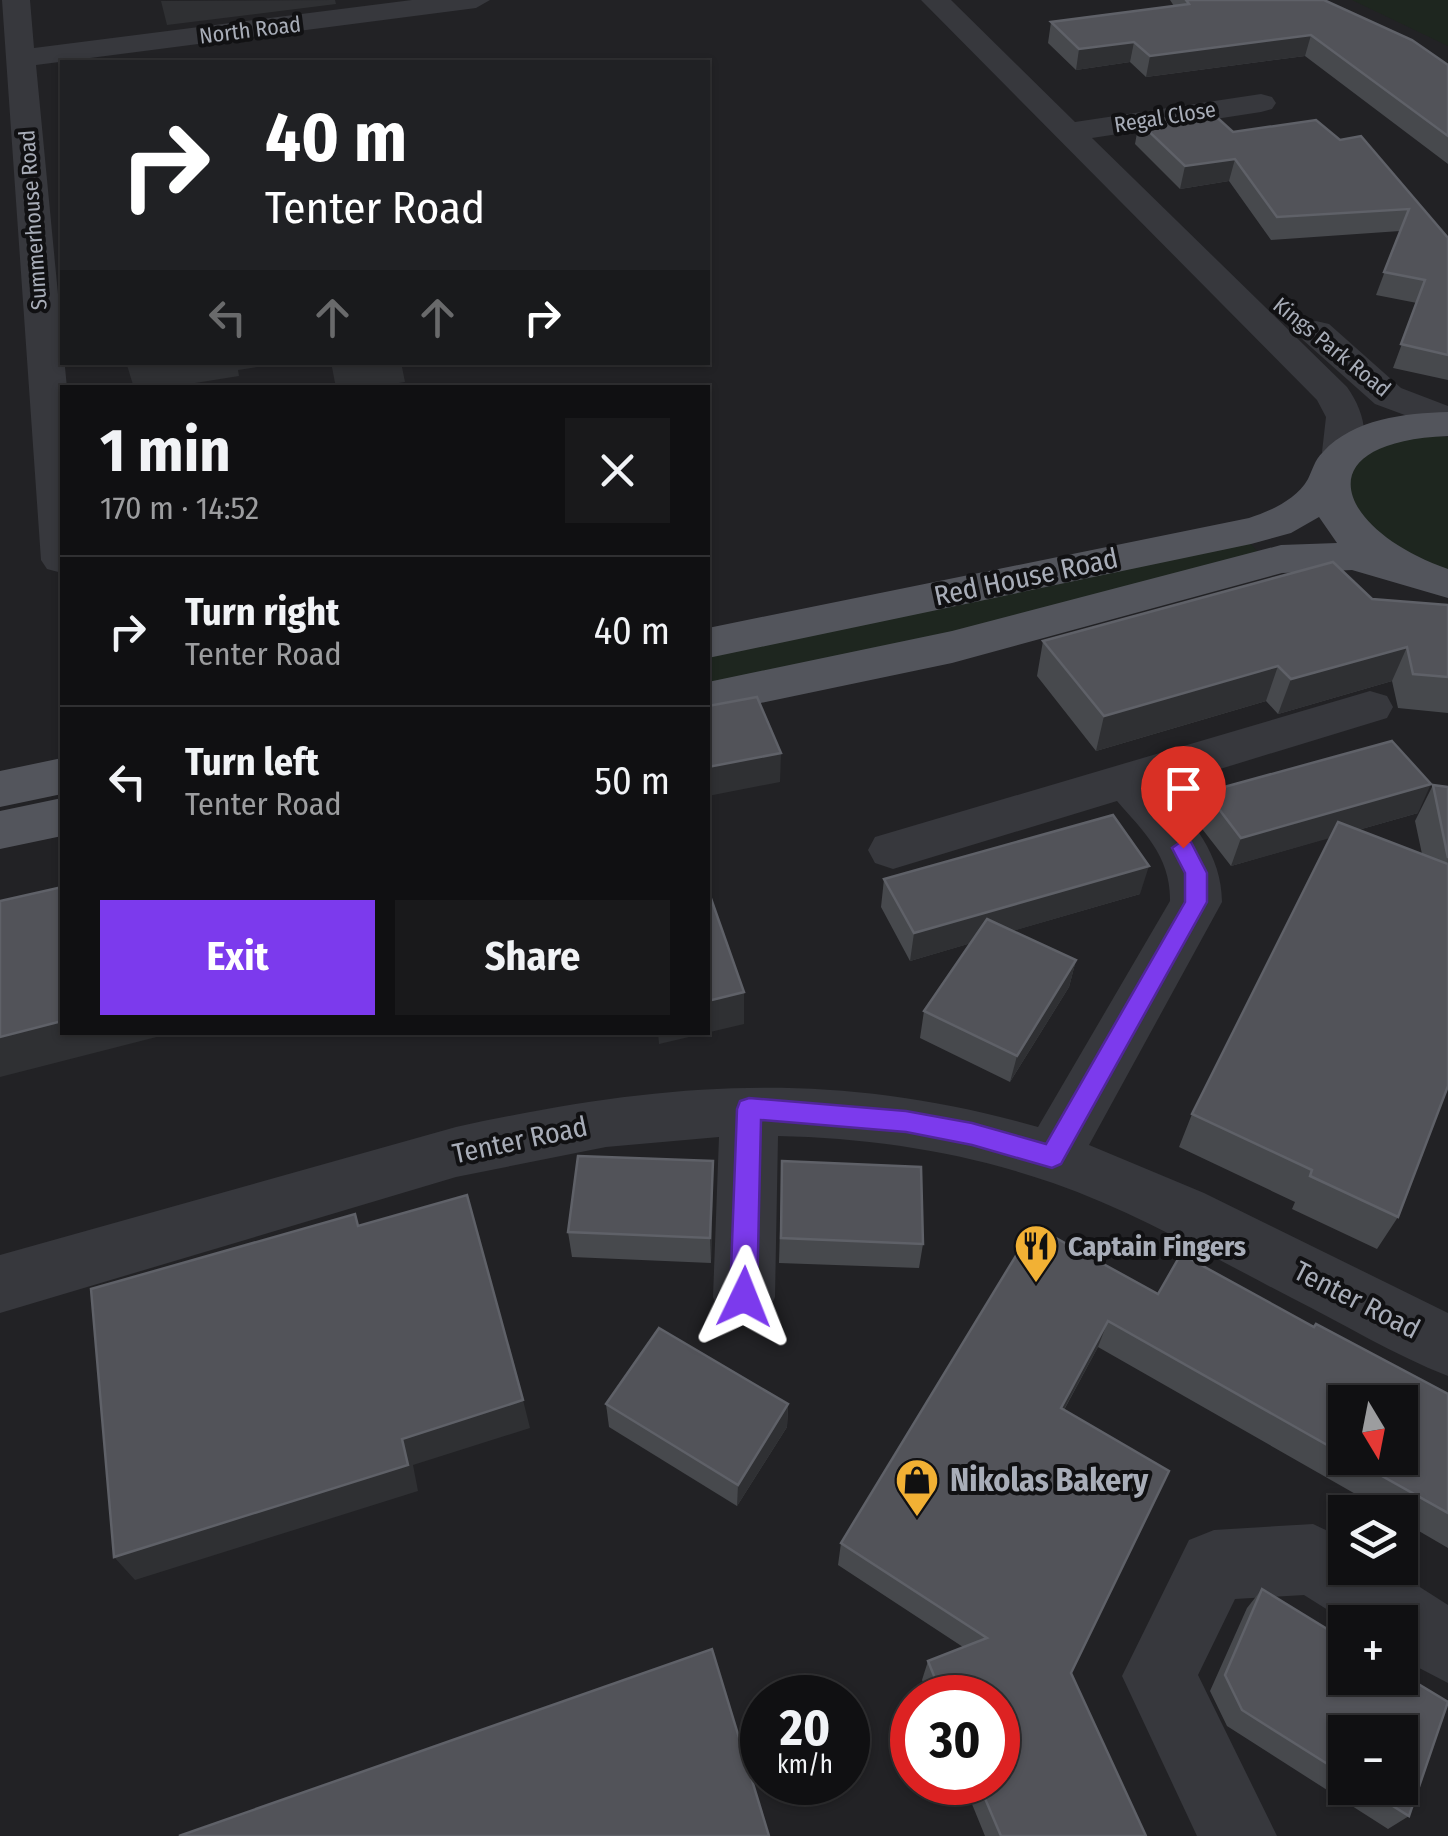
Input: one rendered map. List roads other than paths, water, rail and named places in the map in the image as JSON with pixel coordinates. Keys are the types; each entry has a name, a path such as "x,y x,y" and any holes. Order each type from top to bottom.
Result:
{"main road":[{"name":"Red House Road","path":"710,643 1251,531 1307,509 1356,442 1395,427 1448,422"},
{"path":"1335,467 1339,516 1353,534 1399,566"},
{"path":"710,698 952,647 1280,559 1352,556 1399,566 1448,584"},
{"path":"0,789 60,776"},
{"path":"0,830 60,817"}],"street":[{"name":"Summerhouse Road","path":"16,0 23,58 14,171 49,235 60,512"},
{"name":"North Road","path":"23,58 369,7 476,0"},
{"name":"Kings Park Road","path":"935,0 1334,395 1345,418 1335,467"},
{"name":"Regal Close","path":"1068,132 1261,103"},
{"name":"Kings Park Road","path":"1170,234 1293,310 1388,396 1448,422"},
{"path":"894,850 1370,707"},
{"path":"1052,1156 1196,902 1196,873 1183,848 1126,779"},
{"path":"744,1297 749,1109"},
{"name":"Tenter Road","path":"0,1284 456,1152 531,1134 627,1118 749,1109 906,1122 972,1134 1052,1156 1156,1199 1447,1341"},
{"path":"1238,1836 1159,1676 1214,1565 1313,1559 1448,1646"}],"place":[{"name":"Captain Fingers","path":"1036,1284"},
{"name":"Nikolas Bakery","path":"917,1518"}]}
